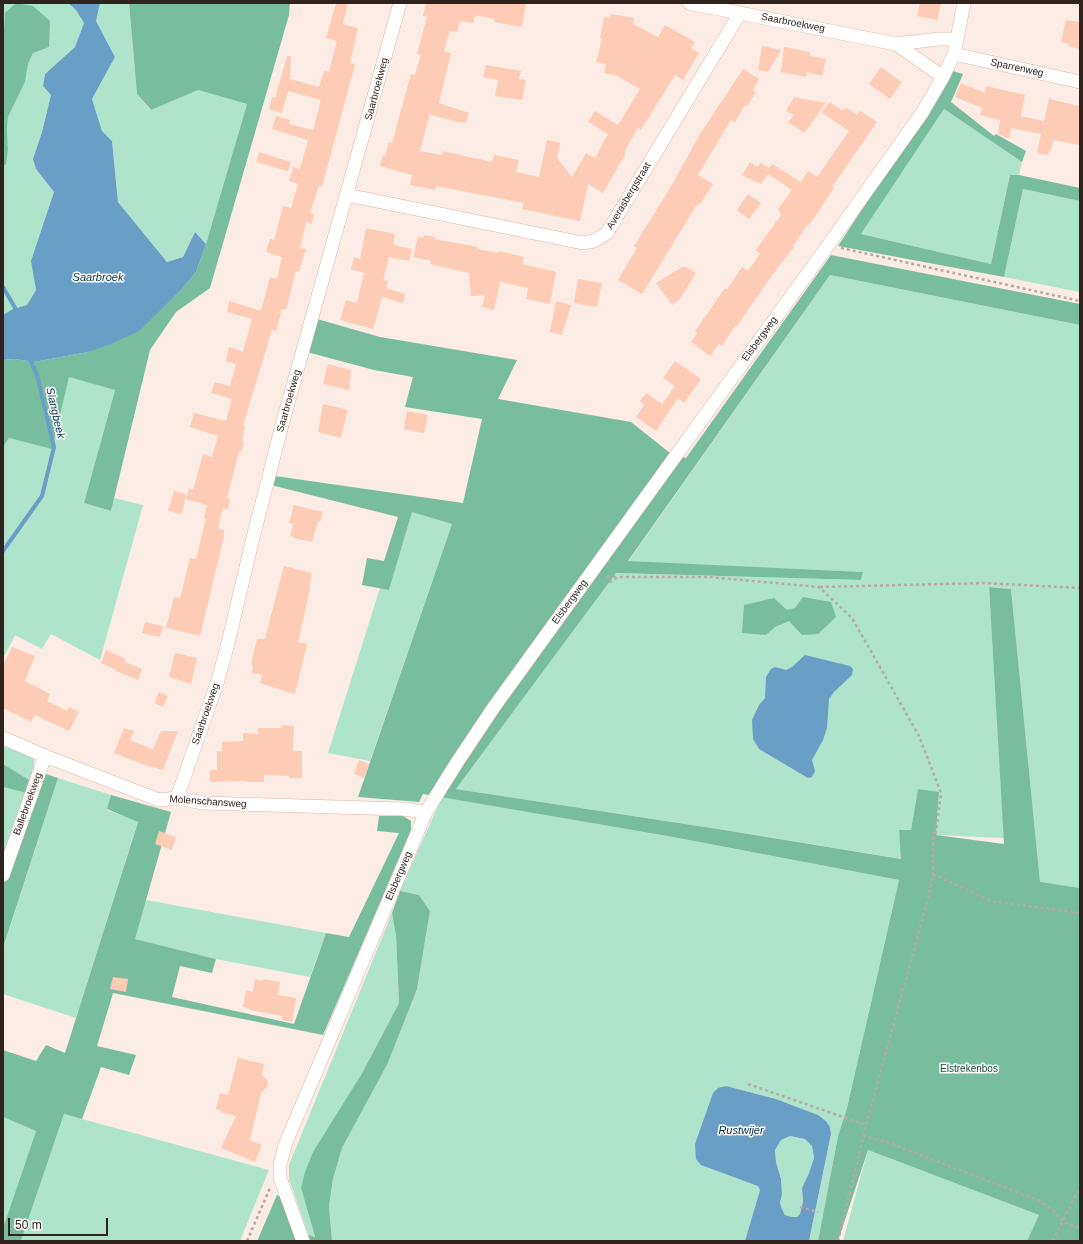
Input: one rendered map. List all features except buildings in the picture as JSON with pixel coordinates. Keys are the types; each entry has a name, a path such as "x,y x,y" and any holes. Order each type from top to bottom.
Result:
{"street":[{"name":"Saarbroekweg","path":"177,798 218,680 281,429 348,195 400,3"},
{"name":"Saarbroekweg","path":"689,3 896,44 939,39 957,39"},
{"name":"Elsbergweg","path":"280,1178 280,1165 285,1145 426,812 494,707 922,113 943,77 954,54 964,3"},
{"name":"Averasbergstraat","path":"348,195 583,243 594,241 607,233 740,13"},
{"name":"Saarbroekweg","path":"896,44 943,77"},
{"name":"Sparrenweg","path":"954,54 1080,82"},
{"name":"Molenschansweg","path":"3,738 45,756 159,800 177,798 203,803 402,809 426,812"},
{"name":"Ballebroekweg","path":"3,874 45,756"},
{"path":"280,1178 303,1241"}],"path":[{"path":"829,244 847,250 1080,301"},
{"path":"607,576 610,582 618,577 710,577 819,587 984,583 1080,588"},
{"path":"819,587 852,618 919,736 941,793 938,825 933,839"},
{"path":"838,1241 863,1136 929,895 933,874 933,832"},
{"path":"933,874 991,901 1080,913"},
{"path":"748,1084 866,1125"},
{"path":"863,1136 887,1142 1035,1198 1054,1210 1063,1222 1080,1228"},
{"path":"247,1241 268,1190 280,1178"},
{"path":"1054,1241 1080,1187"},
{"path":"800,1207 818,1212"}],"green space":[{"path":"3,3 68,3 76,10 84,23 75,47 45,74 43,86 51,95 42,132 33,159 36,169 54,192 32,261 36,290 27,305 13,309 3,315 3,167 6,164 8,150 8,117 25,82 28,64 33,53 5,13 3,46"},
{"path":"16,3 33,6 50,21 49,47 33,53 28,64 25,82 8,117 8,150 6,164 3,167 3,46 5,13"},
{"path":"100,3 129,3 137,94 150,110 198,90 247,104 206,244 195,232 183,257 167,262 118,202 112,141 102,131 92,99 115,57 96,21"},
{"path":"129,3 290,3 289,15 210,288 176,312 150,350 111,511 84,503 115,390 69,377 52,449 9,438 3,447 3,360 15,359 34,362 88,352 165,305 182,289 196,272 206,244 247,104 198,90 151,110 137,94"},
{"path":"953,71 963,74 951,102 994,136 996,134 1026,151 1022,162 944,109 861,234 991,264 1010,175 1019,175 1080,188 1080,201 1023,189 1004,277 838,246"},
{"path":"944,109 1022,162 1019,175 1010,175 991,264 861,234"},
{"path":"1023,189 1080,201 1080,292 1004,277"},
{"name":"Elstrekenbos","path":"831,255 1080,304 1080,325 830,275 628,561 863,572 861,580 616,573 456,789 901,859 899,830 911,830 918,789 939,792 936,835 1004,844 989,587 1011,589 1040,882 1080,888 1080,1241 1027,1241 1039,1215 868,1150 838,1241 818,1241 838,1136 847,1108 899,880 673,837 423,794 419,802 358,797 452,524 412,512 389,590 362,585 367,558 384,561 398,517 271,485 275,476 463,503 482,419 405,407 413,377 374,370 307,352 317,319 380,337 517,360 498,399 631,422 670,453 686,458"},
{"path":"830,275 1080,325 1080,888 1040,883 1011,589 989,587 1004,838 936,835 939,793 918,789 911,830 899,830 902,859 456,789 616,573 861,580 863,572 628,562"},
{"path":"69,376 115,390 84,503 111,511 114,498 143,505 100,660 51,634 42,649 15,635 5,655 3,654 3,447 9,438 52,448"},
{"path":"412,511 452,524 370,761 328,753 380,588 389,590"},
{"path":"803,597 831,602 836,617 818,634 802,635 789,621 775,627 766,635 742,633 744,605 774,598 787,610 795,608"},
{"path":"3,744 29,754 34,760 34,770 31,781 3,764"},
{"path":"3,764 31,781 34,770 58,778 3,948 3,868 31,794 3,787"},
{"path":"58,778 111,795 107,810 138,821 76,1018 3,994 3,949"},
{"path":"3,787 32,794 3,868"},
{"path":"111,795 171,812 135,939 216,959 212,973 180,966 172,997 294,1024 326,933 349,937 399,833 377,831 379,816 403,816 411,821 411,831 323,1035 113,993 97,1046 136,1055 129,1075 101,1067 82,1119 64,1114 21,1241 7,1241 3,1240 3,1228 36,1131 3,1117 3,1050 36,1061 46,1045 65,1053 138,822 107,809"},
{"path":"442,797 673,837 899,880 847,1108 838,1136 818,1241 809,1241 831,1134 830,1127 826,1121 818,1115 776,1099 726,1086 760,1190 745,1241 332,1241 329,1206 333,1179 342,1148 388,1063 417,989 430,911 419,895 400,891"},
{"path":"400,891 419,895 430,911 417,989 388,1063 342,1148 333,1179 329,1206 332,1241 257,1241 277,1195 283,1199 295,1231 315,1237 301,1188 305,1172 313,1152 361,1075 399,1003 396,936 392,913"},
{"path":"146,900 326,933 310,977 216,959 134,939"},
{"path":"392,913 396,936 399,1003 301,1188 315,1238 309,1236 289,1179 289,1165"},
{"path":"64,1114 269,1170 240,1241 21,1241"},
{"path":"3,1117 36,1131 3,1228"},
{"path":"790,1136 805,1139 812,1146 814,1158 802,1188 803,1201 800,1214 797,1217 785,1215 782,1209 780,1203 782,1194 781,1179 776,1162 775,1150 781,1140"},
{"path":"868,1150 1039,1215 1027,1241 843,1241"}],"water":[{"name":"Saarbroek","path":"68,3 100,3 96,21 115,57 92,99 102,131 112,141 118,202 167,262 183,257 195,232 206,244 196,272 182,289 139,331 111,344 88,352 34,362 15,359 3,360 3,315 13,309 27,305 36,290 31,261 54,192 36,169 33,159 42,132 51,95 43,86 45,74 75,47 84,23 76,10"},
{"path":"805,655 850,666 853,669 852,675 834,692 829,699 827,728 823,740 812,760 815,771 812,777 808,778 759,749 753,739 752,720 759,705 765,698 766,677 771,669 775,667 786,670 792,667"},
{"name":"Rustwijer","path":"726,1086 776,1099 818,1115 826,1121 830,1127 831,1134 809,1241 745,1241 760,1190 758,1186 701,1165 696,1159 695,1144 713,1093 718,1088","holes":["790,1136 805,1139 812,1146 814,1158 802,1188 803,1201 800,1214 797,1217 792,1217 785,1215 780,1203 782,1194 781,1179 776,1162 775,1150 781,1140"]}],"waterway":[{"name":"Slangbeek","path":"3,287 18,313"},
{"name":"Slangbeek","path":"3,551 42,496 54,447 37,375 29,357"}]}
